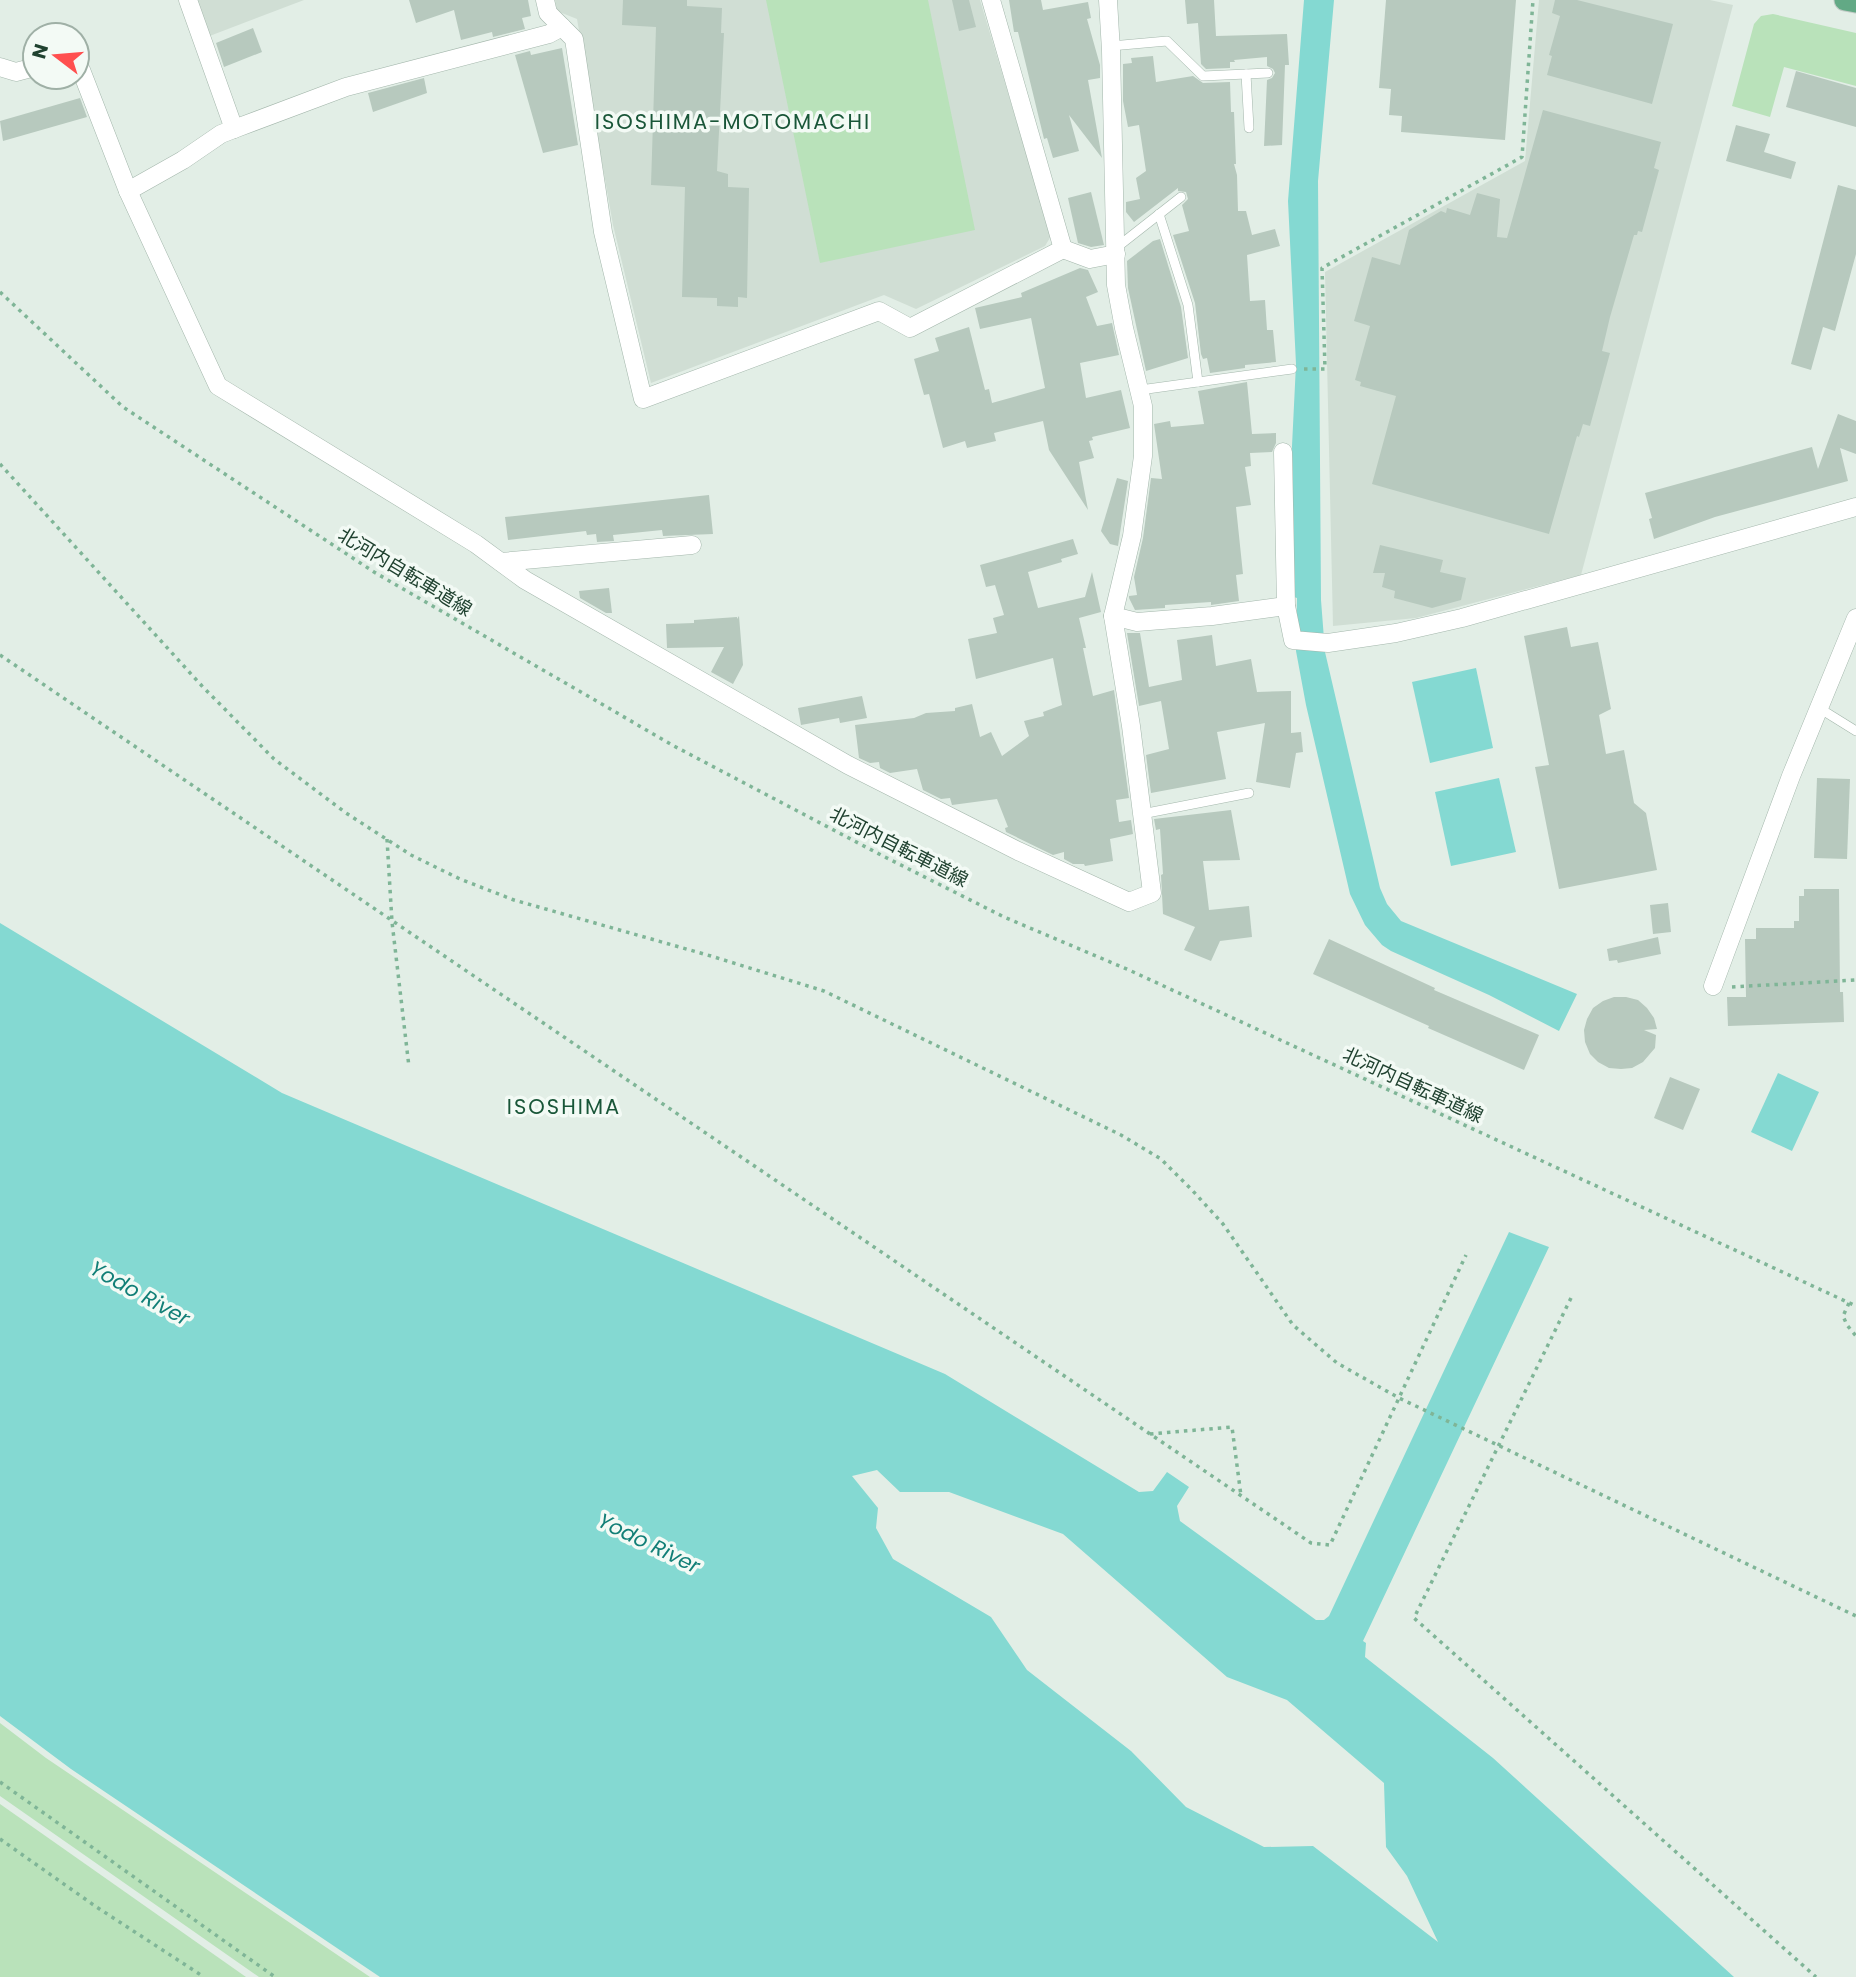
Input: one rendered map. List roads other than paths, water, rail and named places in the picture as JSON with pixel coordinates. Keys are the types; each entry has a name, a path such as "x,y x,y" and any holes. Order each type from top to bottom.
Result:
{"main road":[{"path":"1845,0 1856,2"}],"street":[{"path":"188,0 234,129"},
{"path":"545,0 548,13 574,39 603,232 643,399 879,311 910,328 1063,249 1090,258 1116,251"},
{"path":"991,0 1063,249"},
{"path":"89,91 128,191 218,386 476,544 525,580 848,765 1018,851 1129,901 1152,893 1132,726 1113,616 1132,536 1143,456 1143,406 1116,285 1108,0"},
{"path":"128,191 183,160 221,134 234,129 346,87 548,34 562,27"},
{"path":"0,68 21,71"},
{"path":"1283,452 1286,606 1293,640 1328,643 1396,633 1462,618 1856,507"},
{"path":"501,562 692,545"},
{"path":"1113,616 1137,622 1286,606"},
{"path":"1713,986 1782,800 1856,618"}],"lane":[{"path":"1111,46 1167,41 1203,76 1268,73"},
{"path":"1247,74 1249,128"},
{"path":"1116,251 1181,197"},
{"path":"1159,214 1188,305 1198,382"},
{"path":"1140,390 1292,369"},
{"path":"1819,708 1856,730"},
{"path":"1142,814 1249,793"}],"water":[{"path":"1304,0 1334,0 1318,181 1321,600 1325,652 1380,888 1387,904 1401,921 1577,994 1559,1031 1489,995 1391,951 1382,945 1365,925 1350,894 1296,651 1292,446 1296,364 1288,201"},
{"path":"1476,668 1493,748 1430,763 1412,682"},
{"path":"1499,778 1516,852 1451,866 1435,792"},
{"name":"Yodo River","path":"0,923 282,1093 945,1374 1139,1492 1153,1491 1167,1472 1189,1487 1177,1506 1180,1521 1316,1620 1324,1620 1329,1616 1509,1232 1549,1247 1363,1641 1366,1643 1365,1657 1493,1758 1734,1977 380,1977 71,1769 0,1716","holes":["877,1470 900,1492 949,1492 1063,1534 1227,1677 1287,1700 1384,1783 1386,1847 1407,1876 1438,1942 1313,1846 1264,1847 1186,1807 1131,1751 1027,1670 991,1617 893,1559 876,1528 878,1508 852,1476"]},
{"path":"1778,1073 1819,1092 1792,1151 1751,1132"}],"district":[{"name":"ISOSHIMA-MOTOMACHI","path":"733,121"},
{"name":"ISOSHIMA","path":"564,1106"}]}
